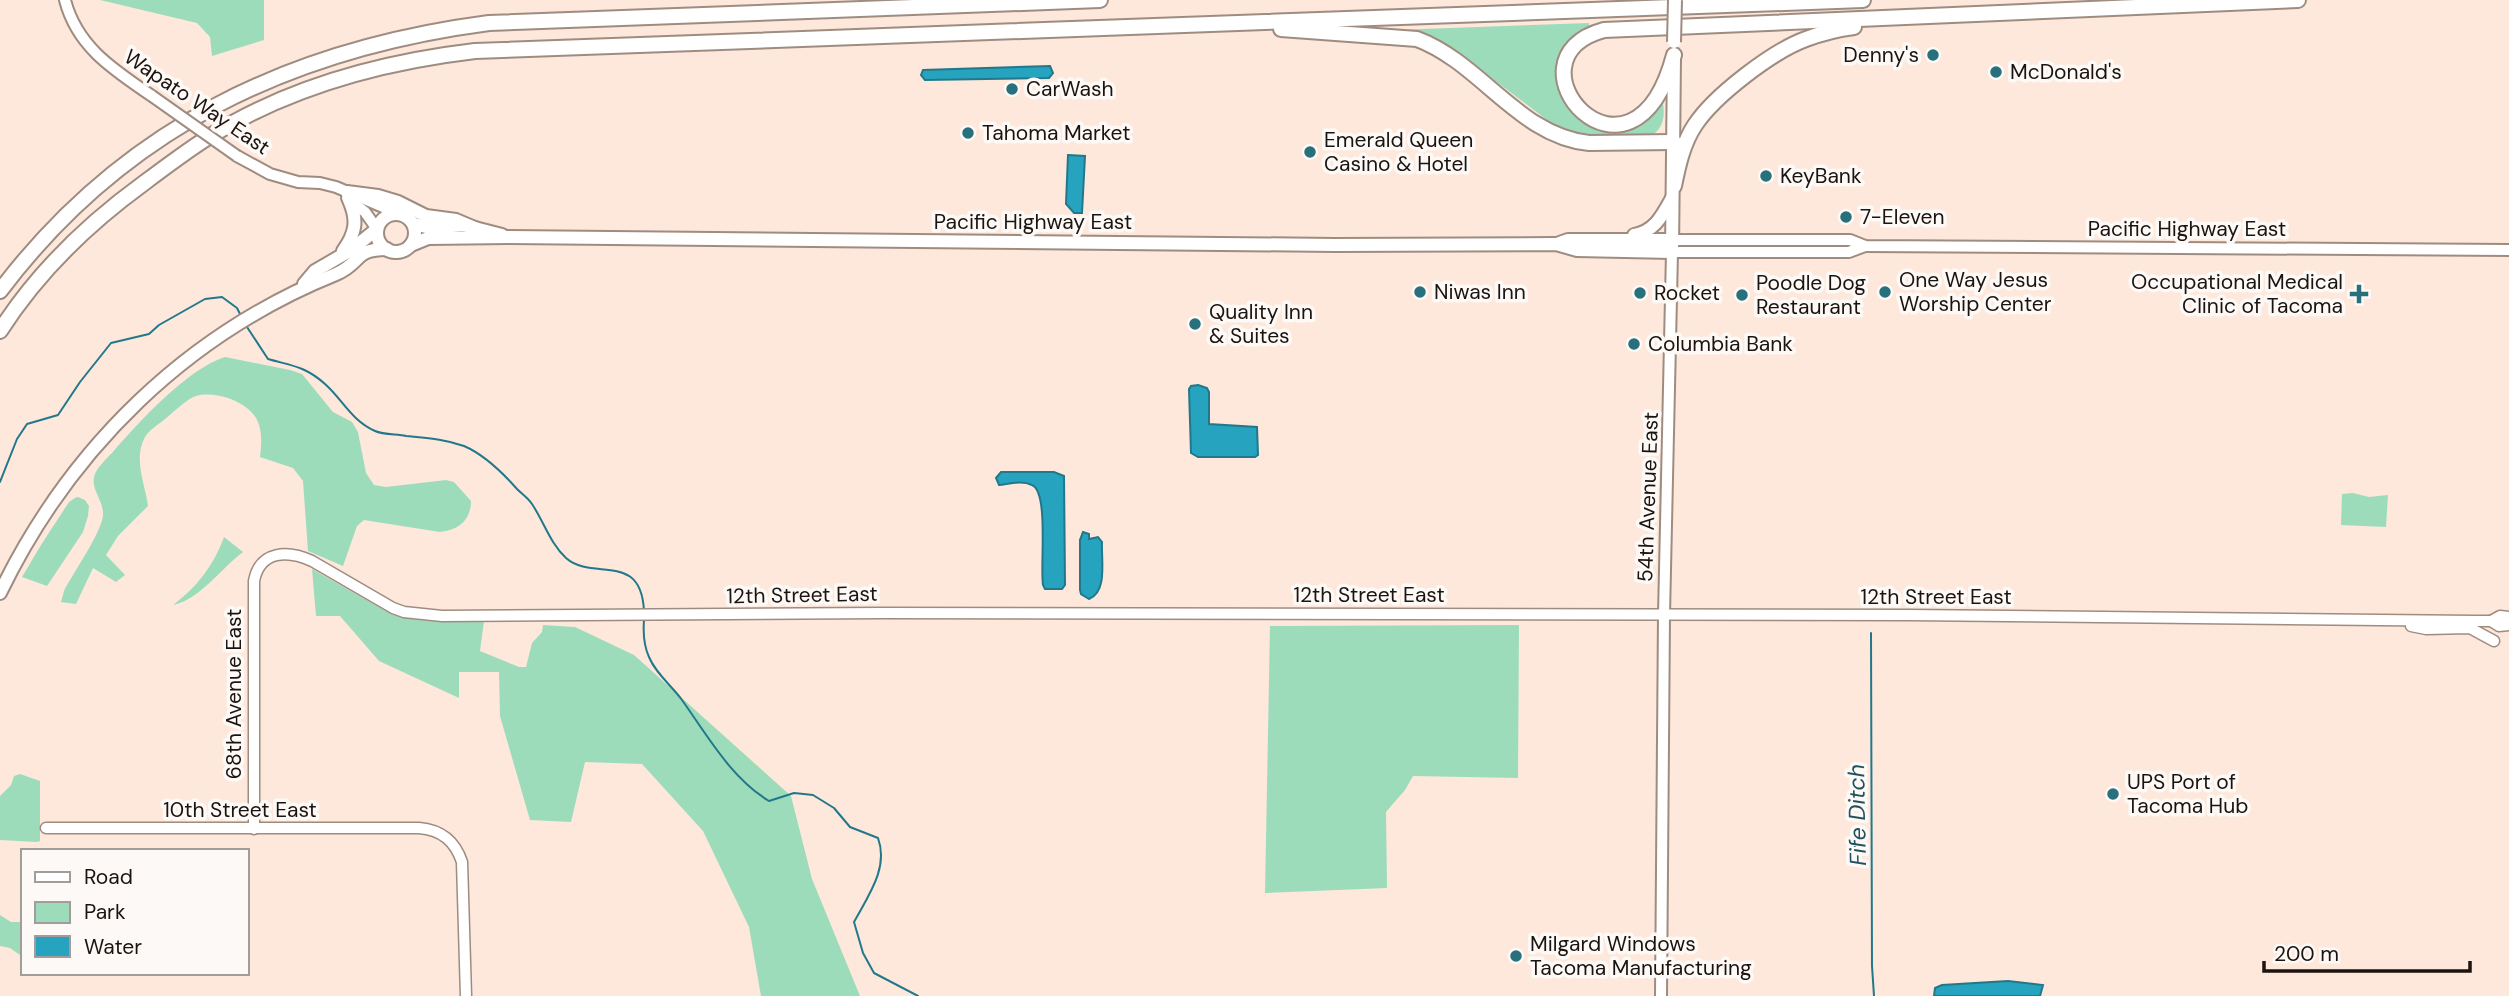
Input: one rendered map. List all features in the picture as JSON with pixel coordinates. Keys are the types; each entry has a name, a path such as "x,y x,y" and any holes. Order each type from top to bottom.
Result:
{"highway":[{"path":"0,291 26,256 58,222 106,178 145,148 194,116 228,98 331,56 374,44 489,23 1100,0"},
{"path":"0,331 33,287 87,229 111,207 205,139 267,107 332,81 426,57 475,51 1863,0"},
{"path":"1674,48 1670,70 1658,95 1646,111 1630,121 1608,124 1590,118 1573,103 1566,88 1564,73 1570,54 1584,37 1604,30 2298,0"},
{"path":"1674,191 1685,144 1708,108 1778,53 1807,38 1858,26 2075,17 2215,4"},
{"path":"1140,25 1291,29 1417,39 1463,66 1524,116 1553,134 1575,142 1589,143 1674,142"}],"main road":[{"name":"Wapato Way East","path":"65,0 75,27 96,55 252,166 298,182 320,183 397,213"},
{"name":"54th Avenue East","path":"1661,996 1664,615 1674,191 1675,0"},
{"path":"1613,239 1643,233 1655,226 1674,191"},
{"path":"346,194 378,196 398,202 426,216 456,219 475,228"},
{"path":"346,194 365,212 377,229 378,240 387,250"},
{"path":"333,260 346,247 355,229 355,217 346,194"},
{"path":"0,593 25,543 49,505 95,445 144,396 183,363 262,310 302,288 342,271 367,251 400,251 411,245 415,237 414,224 397,213 386,216 377,229 351,250 315,271 302,288"},
{"name":"Pacific Highway East","path":"414,224 430,228 455,225 509,237"},
{"name":"Pacific Highway East","path":"411,245 428,238 509,237 1335,245 1556,244 1577,250 1850,240 1865,246 2509,250"},
{"name":"Pacific Highway East","path":"1556,244 1568,240 1613,239 1673,246"}],"street":[{"name":"12th Street East","path":"263,561 282,554 299,556 393,608 424,615 1908,615 2390,621 2491,621 2500,616 2509,617"},
{"name":"68th Avenue East","path":"254,829 253,592 255,573 263,561"},
{"path":"2390,621 2426,629 2470,628 2494,640"},
{"name":"12th Street East","path":"2491,621 2499,626 2509,625"},
{"name":"10th Street East","path":"46,828 433,830 451,841 462,862 466,996"}],"green space":[{"path":"100,0 264,0 264,40 212,56 210,37 197,23"},
{"path":"1589,23 1589,28 1573,40 1561,89 1573,112 1594,127 1623,130 1642,122 1662,100 1663,121 1654,134 1580,134 1559,129 1457,52 1432,39 1395,30"},
{"path":"225,357 302,374 333,412 352,422 358,432 366,473 374,485 386,487 446,480 454,482 471,501 466,519 453,529 440,532 364,520 357,526 343,566 308,551 303,481 293,468 260,457 260,427 247,408 224,397 200,395 188,400 145,437 140,462 148,506 118,536 106,555 125,575 116,582 93,568 76,604 61,602 64,591 93,542 103,515 94,484 98,469 164,398 195,373"},
{"path":"2353,493 2369,497 2388,495 2386,527 2341,525 2342,494"},
{"path":"78,497 85,500 89,506 83,532 47,586 22,577 69,502"},
{"path":"224,537 243,552 202,590 173,605 204,575"},
{"path":"312,569 391,614 425,621 484,621 480,651 519,667 526,667 532,643 542,632 543,625 575,627 634,655 791,796 812,879 860,996 761,996 749,927 703,831 642,764 585,762 571,822 530,820 500,716 499,672 459,672 459,698 379,661 340,616 316,616"},
{"path":"1519,625 1518,778 1413,776 1386,812 1387,888 1265,893 1270,626"},
{"path":"20,774 40,781 40,841 37,842 0,840 0,796 11,785 14,776"},
{"path":"0,915 11,922 21,922 21,956 10,948 0,946"}],"water":[{"path":"1050,66 1053,73 1049,78 925,80 921,75 923,70"},
{"path":"1068,155 1085,156 1082,213 1074,213 1066,204"},
{"path":"1198,385 1207,388 1209,392 1209,424 1257,427 1258,455 1198,457 1191,453 1189,389"},
{"path":"1001,472 1054,472 1064,476 1065,585 1062,589 1045,589 1043,585 1042,515 1037,491 1032,485 1024,483 999,485 996,478"},
{"path":"1083,532 1089,534 1089,539 1098,537 1102,542 1101,582 1099,590 1089,599 1081,594 1080,590 1080,540"},
{"path":"2008,981 2043,985 2040,996 1934,996 1935,988 1942,985"}],"waterway":[{"path":"0,482 17,439 27,424 58,415 111,343 149,334 159,325 205,299 222,297 237,308 241,316"},
{"path":"247,327 268,359 311,373 331,390 353,416 375,431 457,444 486,459 530,502 551,539 566,558 577,565 614,571 634,580 641,592 644,611"},
{"path":"644,620 645,644 652,663 731,768 743,780 769,801 794,793 813,795 834,808 850,827 878,838 881,849 879,871 854,922 863,953 874,973 918,996"},
{"name":"Fife Ditch","path":"1871,633 1874,996"}],"place":[{"name":"Denny's","path":"1933,55"},
{"name":"McDonald's","path":"1996,72"},
{"name":"CarWash","path":"1012,89"},
{"name":"Tahoma Market","path":"968,133"},
{"name":"Emerald Queen Casino & Hotel","path":"1310,152"},
{"name":"KeyBank","path":"1766,176"},
{"name":"7-Eleven","path":"1846,217"},
{"name":"Niwas Inn","path":"1420,292"},
{"name":"One Way Jesus Worship Center","path":"1885,292"},
{"name":"Rocket","path":"1640,293"},
{"name":"Occupational Medical Clinic of Tacoma","path":"2359,294"},
{"name":"Poodle Dog Restaurant","path":"1742,295"},
{"name":"Quality Inn & Suites","path":"1195,324"},
{"name":"Columbia Bank","path":"1634,344"},
{"name":"UPS Port of Tacoma Hub","path":"2113,794"},
{"name":"Milgard Windows Tacoma Manufacturing","path":"1516,956"}]}
